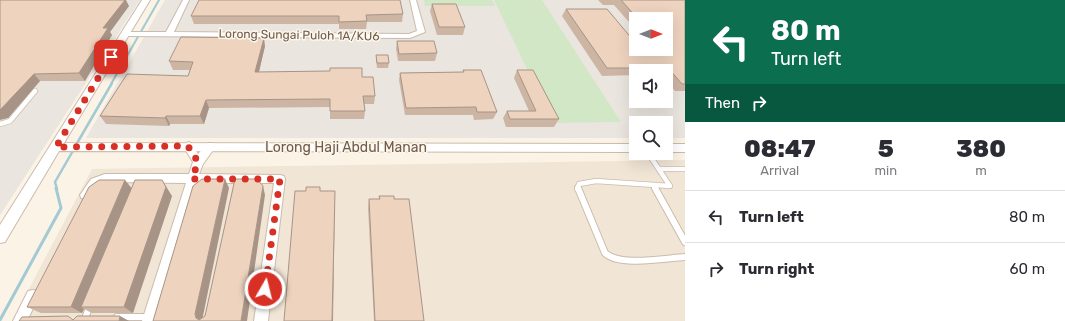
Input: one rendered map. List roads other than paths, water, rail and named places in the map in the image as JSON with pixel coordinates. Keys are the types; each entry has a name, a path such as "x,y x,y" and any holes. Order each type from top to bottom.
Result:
{"street":[{"path":"0,237 61,146 130,34 146,0"},
{"path":"169,34 186,0"},
{"name":"Lorong Sungai Puloh 1A/KU6","path":"130,34 410,36 421,32 413,0"},
{"name":"Lorong Haji Abdul Manan","path":"61,146 629,148"},
{"path":"188,146 198,162"},
{"path":"150,319 192,179 198,162 210,146"},
{"path":"673,148 685,148"},
{"path":"80,204 87,190 95,182 105,178 140,182 192,179 235,182 280,179 261,321"},
{"path":"24,319 36,289"}],"lane":[{"path":"0,124 10,121 35,91"},
{"path":"653,160 670,186 596,181 579,184 577,189 605,253 609,257 614,259 685,257"},
{"path":"660,169 685,169"},
{"path":"654,185 685,242"},
{"path":"85,318 94,295"},
{"path":"107,317 150,319"}],"waterway":[{"path":"111,84 159,0"},
{"path":"76,145 112,83"},
{"path":"57,189 55,182 74,149"},
{"path":"0,320 61,208 56,188"}]}
